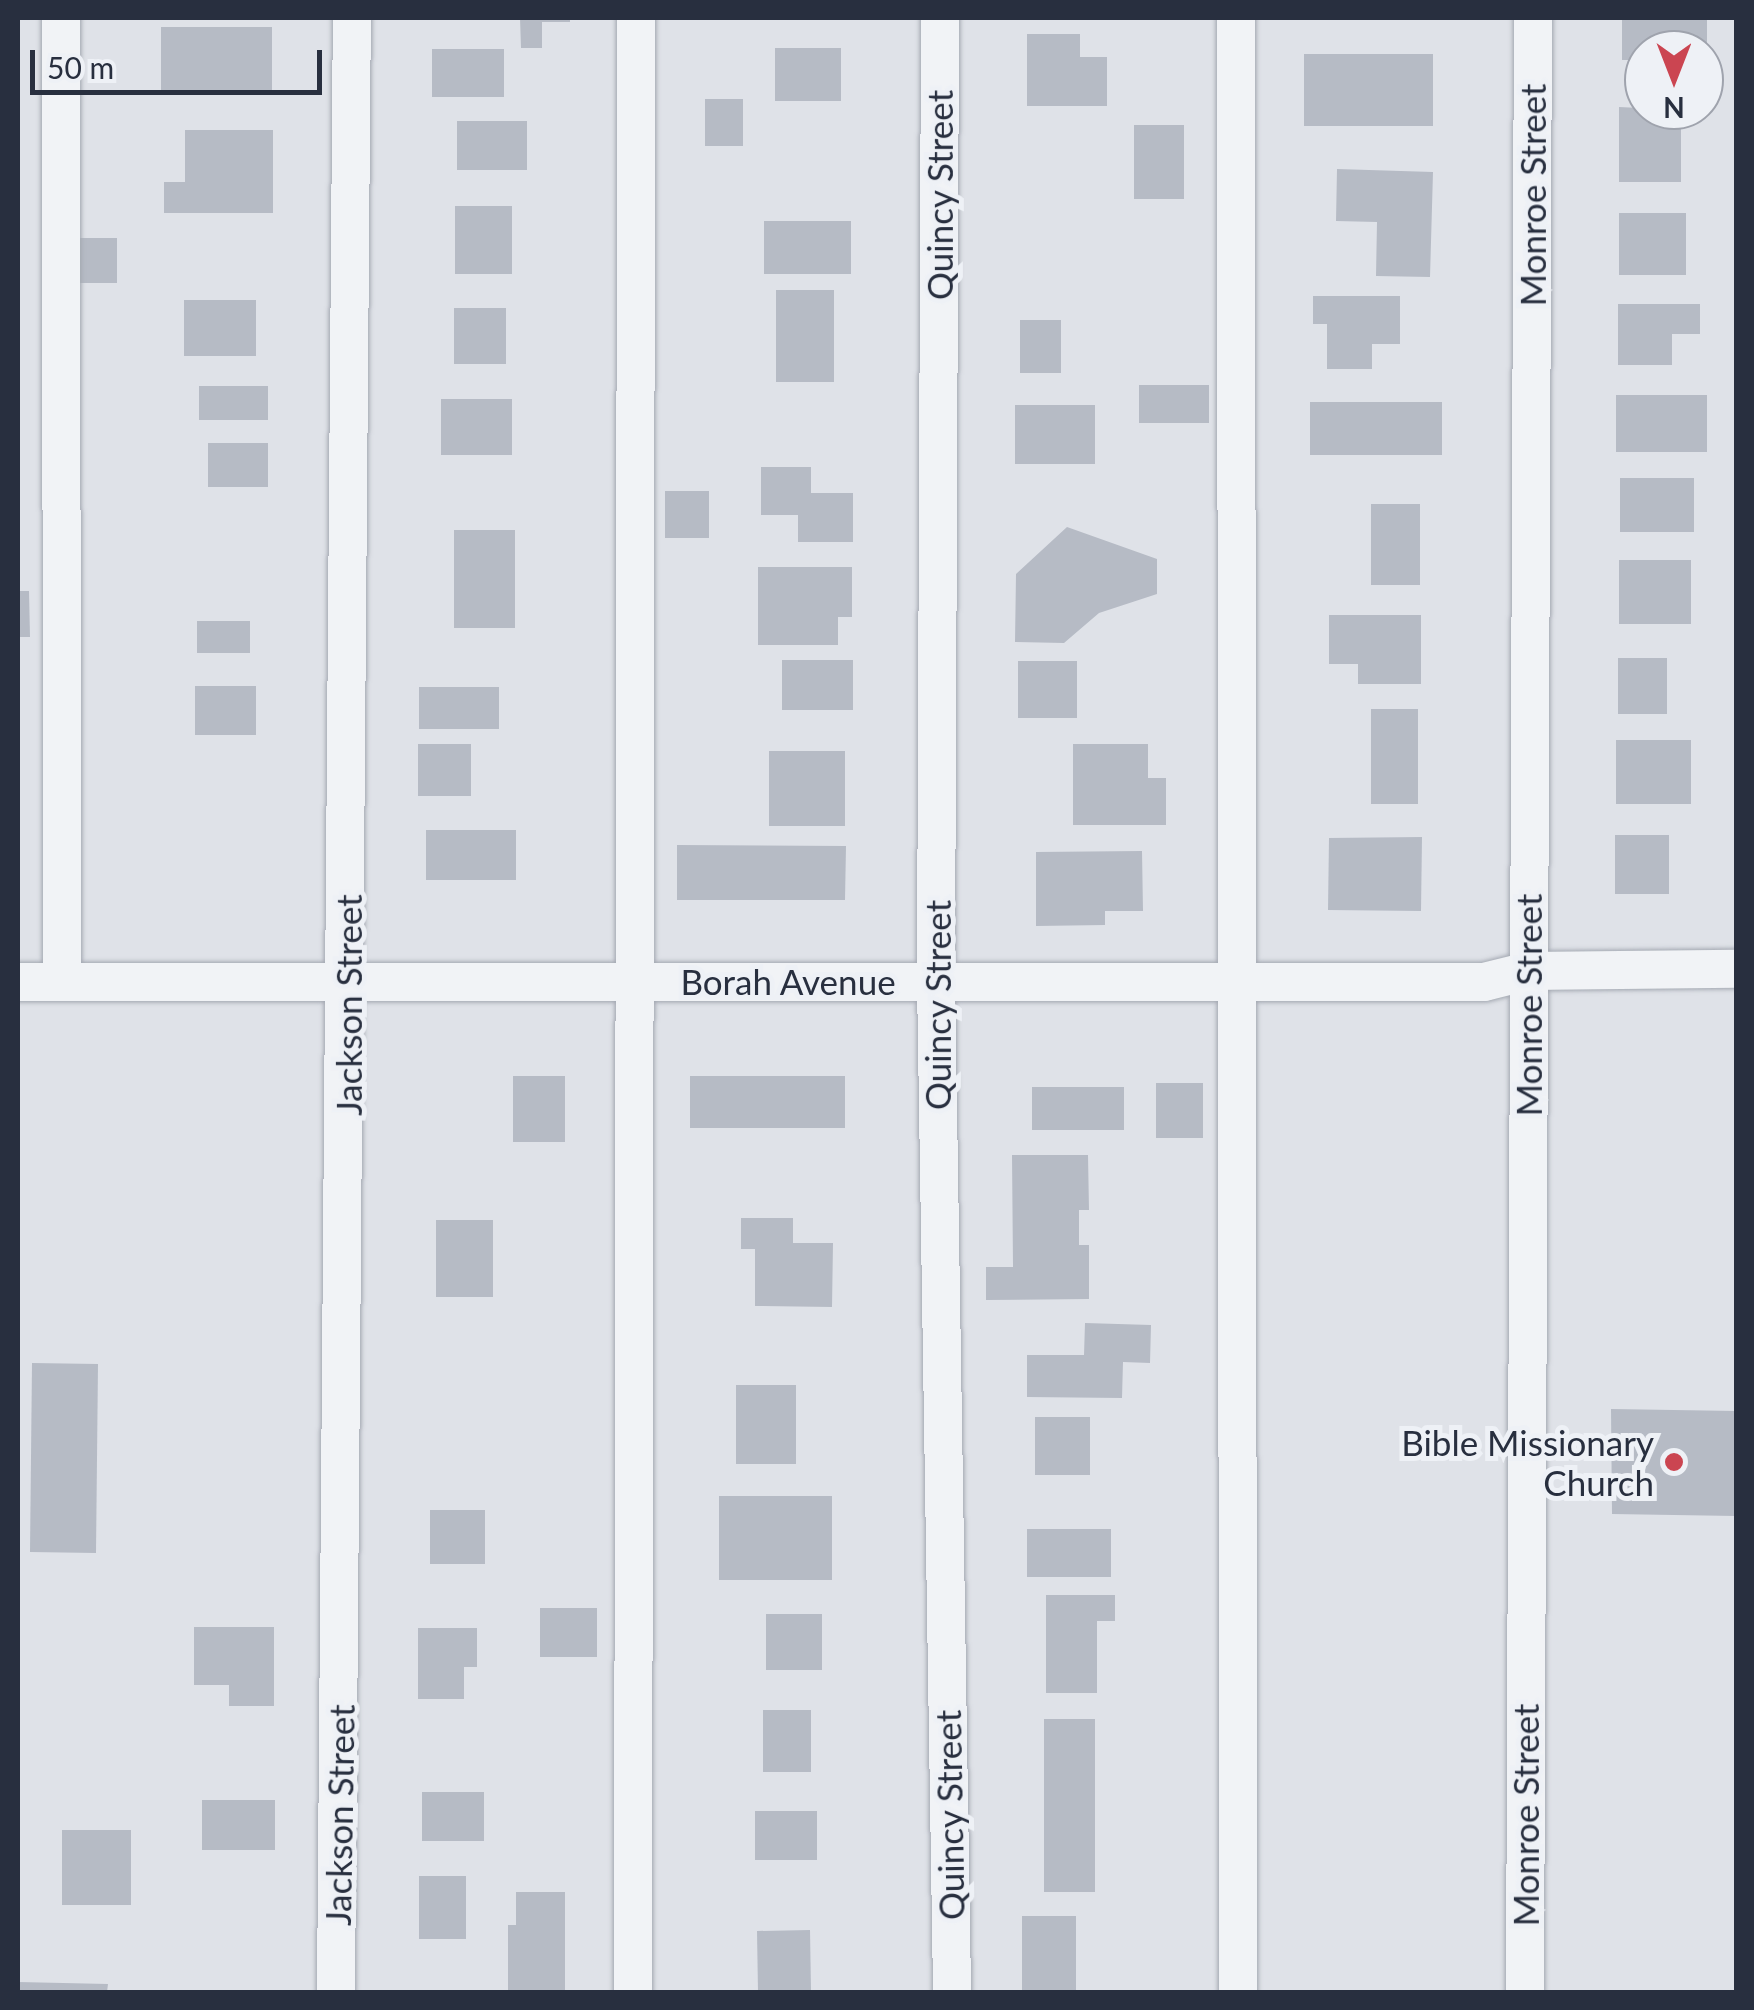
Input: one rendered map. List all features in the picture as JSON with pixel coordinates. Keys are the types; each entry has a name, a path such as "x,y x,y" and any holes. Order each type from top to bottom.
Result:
{"street":[{"path":"62,18 62,982"},
{"name":"Jackson Street","path":"336,1992 349,982 352,18"},
{"path":"633,1992 639,981 636,18"},
{"name":"Quincy Street","path":"940,18 936,981 952,1992"},
{"path":"1236,18 1238,1992"},
{"name":"Monroe Street","path":"1525,1992 1533,18"},
{"name":"Borah Avenue","path":"18,982 1484,982 1528,971 1736,969"}],"building":[{"path":"520,18 570,18 570,22 542,22 542,48 521,48"},
{"path":"1622,18 1707,18 1707,30 1624,30 1622,60"},
{"path":"161,27 272,27 272,90 161,90"},
{"path":"1027,34 1080,34 1080,57 1107,57 1107,106 1027,106"},
{"path":"775,48 841,48 841,101 775,101"},
{"path":"432,49 504,49 504,97 432,97"},
{"path":"1304,54 1433,54 1433,126 1304,126"},
{"path":"705,99 743,99 743,146 705,146"},
{"path":"1619,107 1624,107 1624,130 1681,130 1681,182 1619,182"},
{"path":"457,121 527,121 527,170 457,170"},
{"path":"1134,125 1184,125 1184,199 1134,199"},
{"path":"185,130 273,130 273,213 164,213 164,182 185,182"},
{"path":"1337,169 1433,172 1430,277 1376,276 1377,222 1336,221"},
{"path":"455,206 512,206 512,274 455,274"},
{"path":"1619,213 1686,213 1686,275 1619,275"},
{"path":"764,221 851,221 851,274 764,274"},
{"path":"76,238 117,238 117,283 76,283"},
{"path":"776,290 834,290 834,382 776,382"},
{"path":"1313,296 1400,296 1400,344 1372,344 1372,369 1327,369 1327,324 1313,324"},
{"path":"184,300 256,300 256,356 184,356"},
{"path":"1618,304 1700,304 1700,334 1672,334 1672,365 1618,365"},
{"path":"454,308 506,308 506,364 454,364"},
{"path":"1020,320 1061,320 1061,373 1020,373"},
{"path":"1139,385 1209,385 1209,423 1139,423"},
{"path":"199,386 268,386 268,420 199,420"},
{"path":"1616,395 1707,395 1707,452 1616,452"},
{"path":"441,399 512,399 512,455 441,455"},
{"path":"1310,402 1442,402 1442,455 1310,455"},
{"path":"1015,405 1095,405 1095,464 1015,464"},
{"path":"208,443 268,443 268,487 208,487"},
{"path":"761,467 811,467 811,493 853,493 853,542 798,542 798,515 761,515"},
{"path":"1620,478 1694,478 1694,532 1620,532"},
{"path":"665,491 709,491 709,538 665,538"},
{"path":"1371,504 1420,504 1420,585 1371,585"},
{"path":"1067,527 1157,559 1157,594 1099,613 1064,643 1015,642 1016,574"},
{"path":"454,530 515,530 515,628 454,628"},
{"path":"1619,560 1691,560 1691,624 1619,624"},
{"path":"758,567 852,567 852,617 838,617 838,645 758,645"},
{"path":"18,591 29,591 30,637 18,637"},
{"path":"1329,615 1421,615 1421,684 1358,684 1358,664 1329,664"},
{"path":"197,621 250,621 250,653 197,653"},
{"path":"1618,658 1667,658 1667,714 1618,714"},
{"path":"782,660 853,660 853,710 782,710"},
{"path":"1018,661 1077,661 1077,718 1018,718"},
{"path":"195,686 256,686 256,735 195,735"},
{"path":"419,687 499,687 499,729 419,729"},
{"path":"1371,709 1418,709 1418,804 1371,804"},
{"path":"1616,740 1691,740 1691,804 1616,804"},
{"path":"418,744 471,744 471,796 418,796"},
{"path":"1073,744 1148,744 1148,778 1166,778 1166,825 1073,825"},
{"path":"769,751 845,751 845,826 769,826"},
{"path":"426,830 516,830 516,880 426,880"},
{"path":"1615,835 1669,835 1669,894 1615,894"},
{"path":"1422,837 1421,911 1328,910 1329,838"},
{"path":"677,845 846,846 845,900 677,900"},
{"path":"1142,851 1143,911 1105,911 1105,925 1036,926 1036,852"},
{"path":"513,1076 565,1076 565,1142 513,1142"},
{"path":"690,1076 845,1076 845,1128 690,1128"},
{"path":"1156,1083 1203,1083 1203,1138 1156,1138"},
{"path":"1032,1087 1124,1087 1124,1130 1032,1130"},
{"path":"1012,1155 1088,1155 1089,1210 1079,1210 1079,1245 1089,1245 1089,1299 986,1300 986,1267 1013,1267"},
{"path":"741,1218 793,1218 793,1243 833,1243 832,1307 755,1306 755,1249 741,1249"},
{"path":"436,1220 493,1220 493,1297 436,1297"},
{"path":"1085,1323 1151,1325 1150,1363 1123,1362 1122,1398 1027,1397 1027,1355 1084,1355"},
{"path":"32,1363 98,1364 96,1553 30,1552"},
{"path":"736,1385 796,1385 796,1464 736,1464"},
{"name":"Bible Missionary Church","path":"1611,1409 1736,1411 1736,1516 1612,1514"},
{"path":"1035,1417 1090,1417 1090,1475 1035,1475"},
{"path":"719,1496 832,1496 832,1580 719,1580"},
{"path":"430,1510 485,1510 485,1564 430,1564"},
{"path":"1027,1529 1111,1529 1111,1577 1027,1577"},
{"path":"1046,1595 1115,1595 1115,1621 1097,1621 1097,1693 1046,1693"},
{"path":"540,1608 597,1608 597,1657 540,1657"},
{"path":"766,1614 822,1614 822,1670 766,1670"},
{"path":"194,1627 274,1627 274,1706 229,1706 229,1685 194,1685"},
{"path":"418,1628 477,1628 477,1667 464,1667 464,1699 418,1699"},
{"path":"763,1710 811,1710 811,1772 763,1772"},
{"path":"1044,1719 1095,1719 1095,1892 1044,1892"},
{"path":"422,1792 484,1792 484,1841 422,1841"},
{"path":"202,1800 275,1800 275,1850 202,1850"},
{"path":"755,1811 817,1811 817,1860 755,1860"},
{"path":"62,1830 131,1830 131,1905 62,1905"},
{"path":"419,1876 466,1876 466,1939 419,1939"},
{"path":"516,1892 565,1892 565,1992 508,1992 508,1925 516,1925"},
{"path":"1022,1916 1076,1916 1076,1992 1022,1992"},
{"path":"810,1930 811,1992 758,1992 757,1931"},
{"path":"18,1982 108,1984 107,1992 18,1992"}],"place":[{"name":"Bible Missionary Church","path":"1674,1462"}]}
